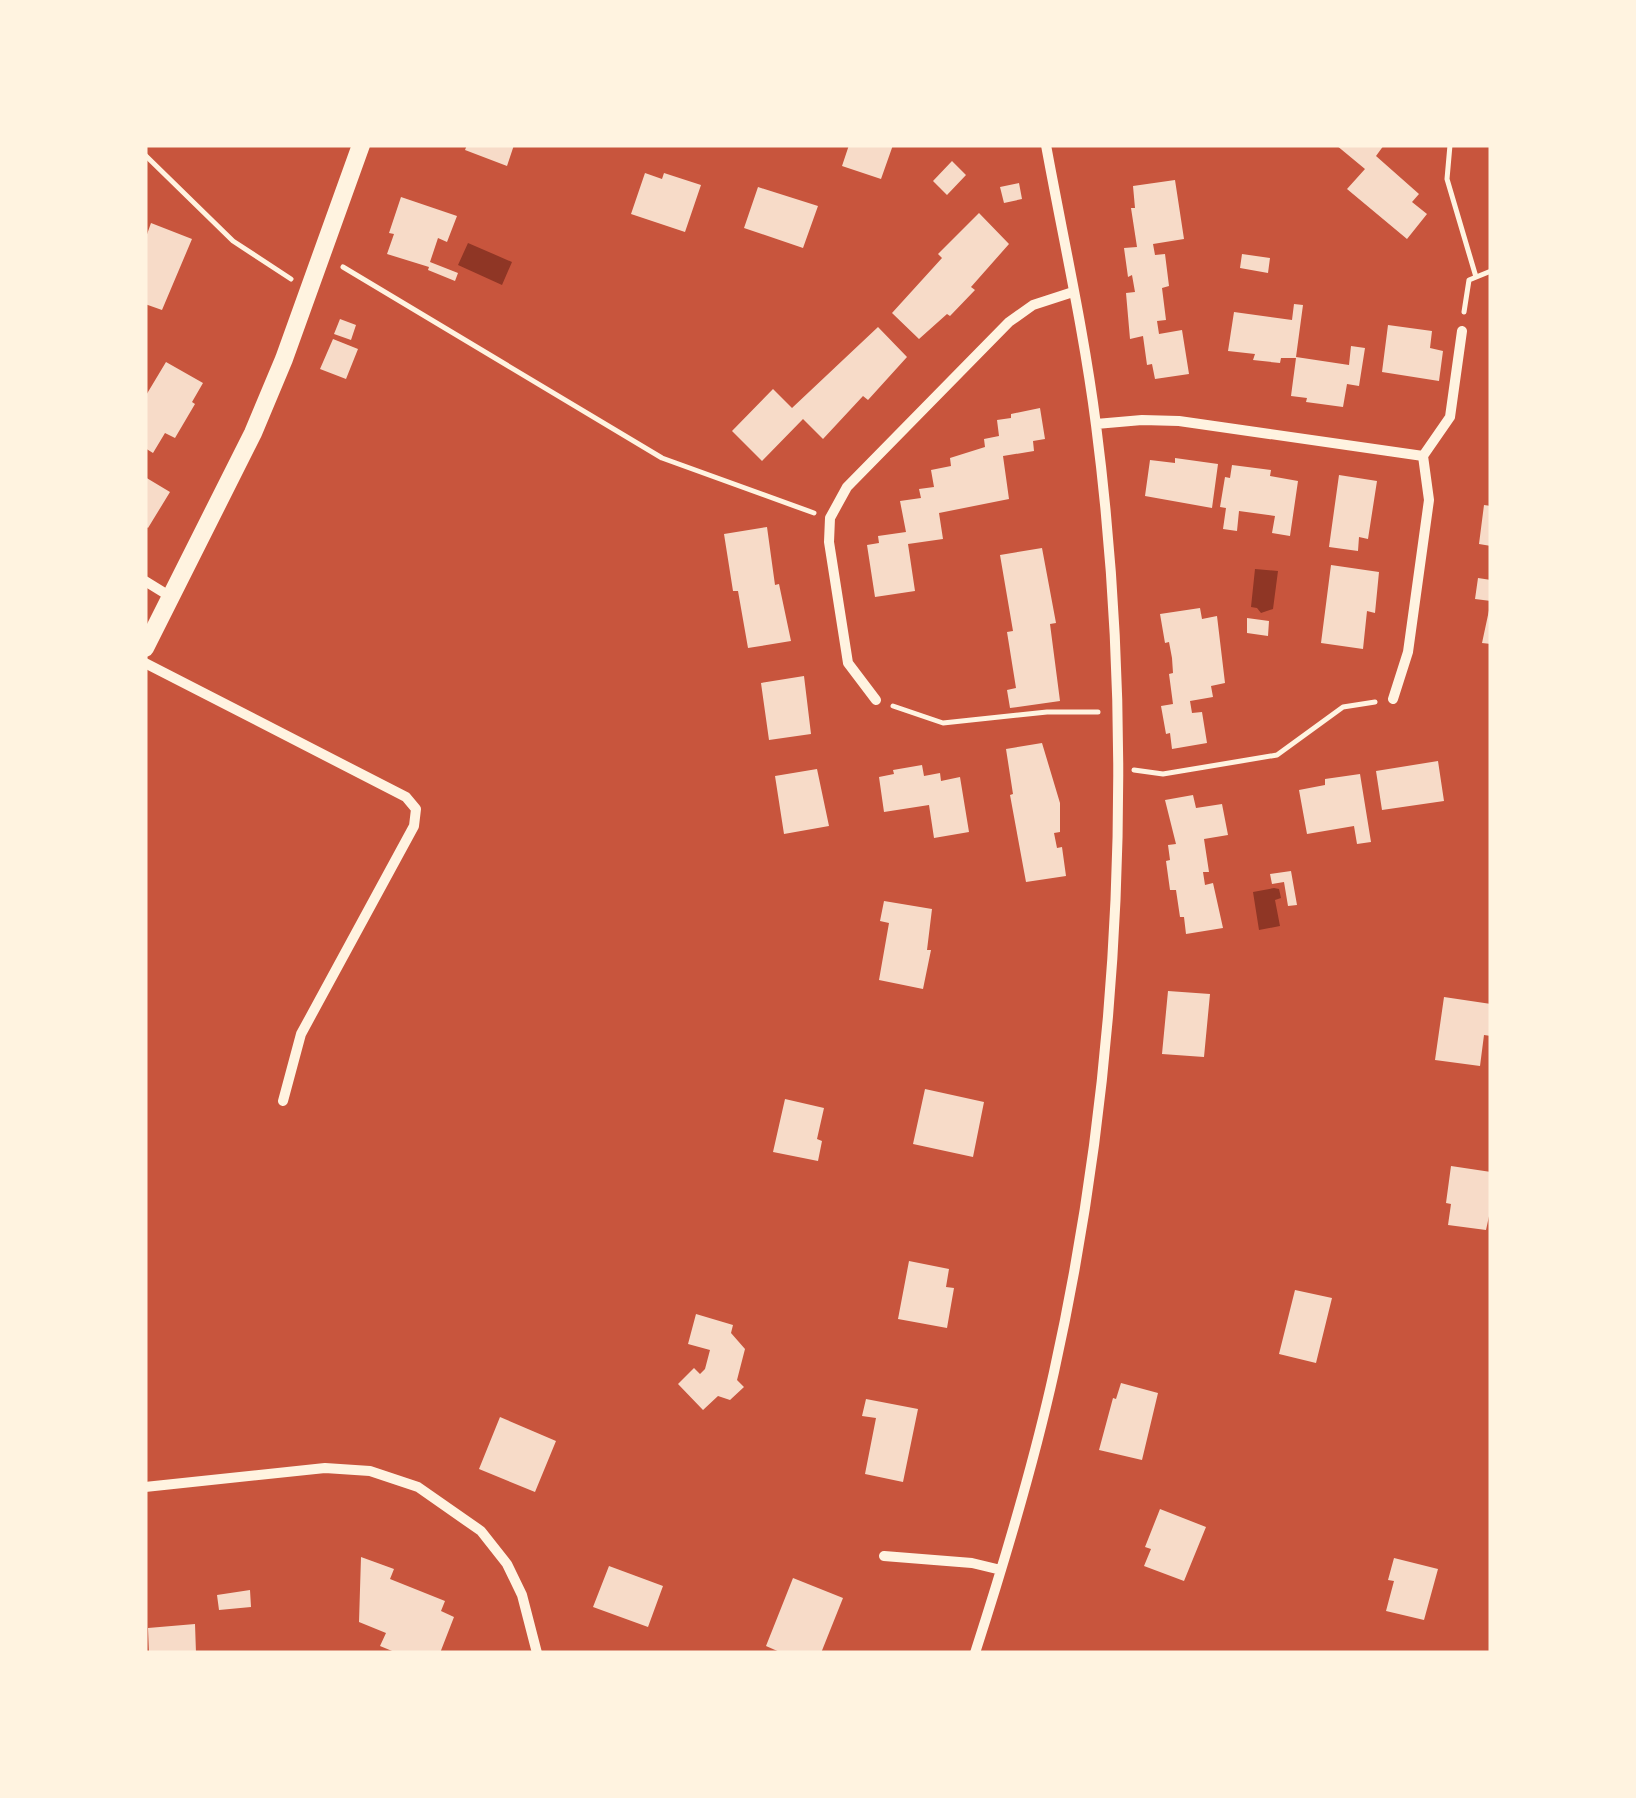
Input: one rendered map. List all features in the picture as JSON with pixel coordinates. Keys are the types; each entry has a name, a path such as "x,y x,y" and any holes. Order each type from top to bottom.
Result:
{"street":[{"path":"145,648 253,432 362,145"},
{"path":"975,1653 1002,1570 1054,1372 1075,1269 1090,1167 1117,882 1117,712 1096,424 1046,145"},
{"path":"876,700 848,663 829,542 830,518 846,488 1008,322 1033,305 1073,292"},
{"path":"1393,699 1408,652 1429,500 1423,456 1450,417 1462,331"},
{"path":"1096,424 1179,421 1423,456"},
{"path":"145,581 172,598"},
{"path":"145,663 406,796 416,809 414,826 301,1034 283,1101"},
{"path":"145,1487 325,1468 370,1472 418,1487 480,1532 507,1564 522,1595 537,1653"},
{"path":"884,1556 972,1563 1002,1570"}],"path":[{"path":"1450,145 1448,179 1476,277"},
{"path":"145,155 233,241 285,277 311,286"},
{"path":"321,259 351,270 662,458 830,518"},
{"path":"1462,331 1469,280 1491,271"},
{"path":"1118,770 1164,774 1277,755 1343,707 1393,699"},
{"path":"876,700 943,723 1047,712 1117,712"}],"shaded area":[{"path":"468,243 512,262 502,285 458,265"},
{"path":"1255,569 1278,571 1273,609 1261,613 1251,607"},
{"path":"1279,889 1281,898 1275,900 1280,926 1259,930 1253,892"}],"building":[{"path":"467,145 514,145 507,166 465,150"},
{"path":"849,145 893,145 881,179 842,166"},
{"path":"1336,145 1384,145 1376,156 1419,194 1412,202 1427,214 1407,239 1347,189 1365,169"},
{"path":"952,161 966,175 947,195 933,181"},
{"path":"645,173 662,179 664,173 701,185 685,232 631,214"},
{"path":"1175,180 1184,239 1153,244 1155,255 1165,254 1169,286 1162,288 1166,320 1157,321 1159,334 1182,330 1189,374 1155,379 1152,364 1147,365 1143,336 1130,339 1126,293 1135,292 1132,275 1128,277 1124,248 1137,247 1131,208 1135,208 1133,186"},
{"path":"1019,183 1022,199 1004,203 1000,187"},
{"path":"758,187 818,206 803,248 744,228"},
{"path":"401,197 457,216 447,242 438,238 430,262 458,273 455,281 428,270 429,267 387,254 394,234 389,233"},
{"path":"979,213 1009,244 971,287 975,290 950,316 947,314 919,339 892,313 942,258 938,254"},
{"path":"151,223 192,239 162,310 145,304 145,240"},
{"path":"1242,254 1270,258 1268,273 1240,268"},
{"path":"1294,304 1303,305 1296,357 1349,365 1351,346 1365,348 1359,386 1347,384 1343,407 1291,396 1296,358 1281,358 1280,363 1253,360 1255,354 1228,351 1234,312 1292,320"},
{"path":"340,319 356,325 351,340 334,334"},
{"path":"1388,325 1432,331 1430,348 1443,351 1439,381 1382,372"},
{"path":"878,327 907,357 868,400 863,396 823,439 803,419 762,461 732,431 773,389 792,408"},
{"path":"333,339 358,349 346,379 320,369"},
{"path":"166,362 203,383 175,438 165,433 153,453 145,448 145,397"},
{"path":"1040,408 1045,439 1033,441 1034,451 1003,456 1009,499 939,513 943,539 908,544 915,591 875,597 867,545 879,543 878,536 906,532 900,501 921,498 919,489 934,487 931,470 951,466 950,458 985,447 984,439 999,436 997,420"},
{"path":"1175,458 1218,464 1212,508 1145,496 1150,460 1175,463"},
{"path":"1232,465 1271,470 1270,476 1298,481 1290,536 1272,533 1275,516 1239,511 1237,531 1223,529 1226,508 1220,507 1225,477 1230,478"},
{"path":"1339,475 1377,481 1368,539 1359,537 1358,551 1329,547"},
{"path":"145,477 170,492 148,528 145,526"},
{"path":"1484,505 1491,506 1491,546 1479,544"},
{"path":"767,527 775,585 779,584 791,641 748,648 724,534"},
{"path":"1042,548 1056,623 1050,624 1060,701 1010,708 1007,690 1016,688 1007,632 1013,631 1000,555"},
{"path":"1331,565 1379,572 1375,613 1367,611 1363,649 1321,643"},
{"path":"1478,578 1491,580 1491,601 1475,599"},
{"path":"1491,601 1491,644 1482,643"},
{"path":"1200,608 1202,619 1217,616 1225,683 1211,686 1213,697 1190,701 1192,713 1202,712 1207,743 1172,749 1161,706 1173,704 1169,674 1173,673 1172,658 1160,614"},
{"path":"1247,618 1269,621 1268,636 1247,633"},
{"path":"804,676 811,734 769,740 761,683"},
{"path":"1042,743 1060,803 1060,832 1054,833 1057,848 1062,847 1066,876 1026,882 1006,749"},
{"path":"1438,761 1444,801 1382,810 1376,771"},
{"path":"922,765 924,776 940,773 941,781 960,777 969,832 934,838 929,805 884,812 879,777"},
{"path":"817,769 829,826 784,834 775,776"},
{"path":"1360,774 1371,842 1357,844 1354,826 1307,834 1299,790 1325,785 1325,779"},
{"path":"1193,795 1196,808 1222,804 1228,835 1204,839 1209,872 1203,872 1205,885 1213,883 1223,928 1186,934 1176,890 1170,890 1168,845 1176,844 1165,800"},
{"path":"1291,871 1297,905 1288,906 1284,882 1272,884 1270,874"},
{"path":"884,901 932,909 927,950 931,950 923,989 879,980 889,923 880,921"},
{"path":"1168,991 1210,994 1204,1057 1162,1054"},
{"path":"1444,997 1491,1004 1491,1036 1484,1035 1480,1066 1435,1060"},
{"path":"925,1089 984,1102 973,1157 913,1144"},
{"path":"785,1099 824,1108 817,1139 822,1141 818,1161 773,1152"},
{"path":"1451,1166 1491,1172 1491,1207 1486,1230 1448,1225 1451,1204 1446,1203"},
{"path":"909,1261 949,1269 946,1287 954,1288 947,1328 898,1319"},
{"path":"1295,1290 1332,1298 1316,1363 1279,1354"},
{"path":"696,1314 733,1325 731,1333 745,1349 737,1380 744,1387 730,1400 718,1396 703,1410 678,1384 694,1368 700,1374 705,1369 710,1350 688,1344"},
{"path":"1121,1383 1158,1393 1142,1460 1099,1450"},
{"path":"866,1399 918,1409 903,1482 865,1474 876,1418 862,1416"},
{"path":"500,1417 556,1441 535,1492 479,1469"},
{"path":"1160,1509 1206,1527 1184,1581 1144,1566 1151,1549 1145,1547"},
{"path":"361,1557 394,1569 390,1579 445,1601 441,1611 454,1617 440,1653 397,1653 380,1646 386,1633 359,1622"},
{"path":"1394,1558 1438,1569 1424,1620 1386,1611 1394,1581 1388,1580"},
{"path":"609,1566 663,1586 648,1627 593,1607"},
{"path":"793,1578 843,1598 821,1653 782,1653 766,1646"},
{"path":"250,1590 251,1607 219,1610 217,1595"},
{"path":"195,1624 196,1653 149,1653 148,1628"}]}
